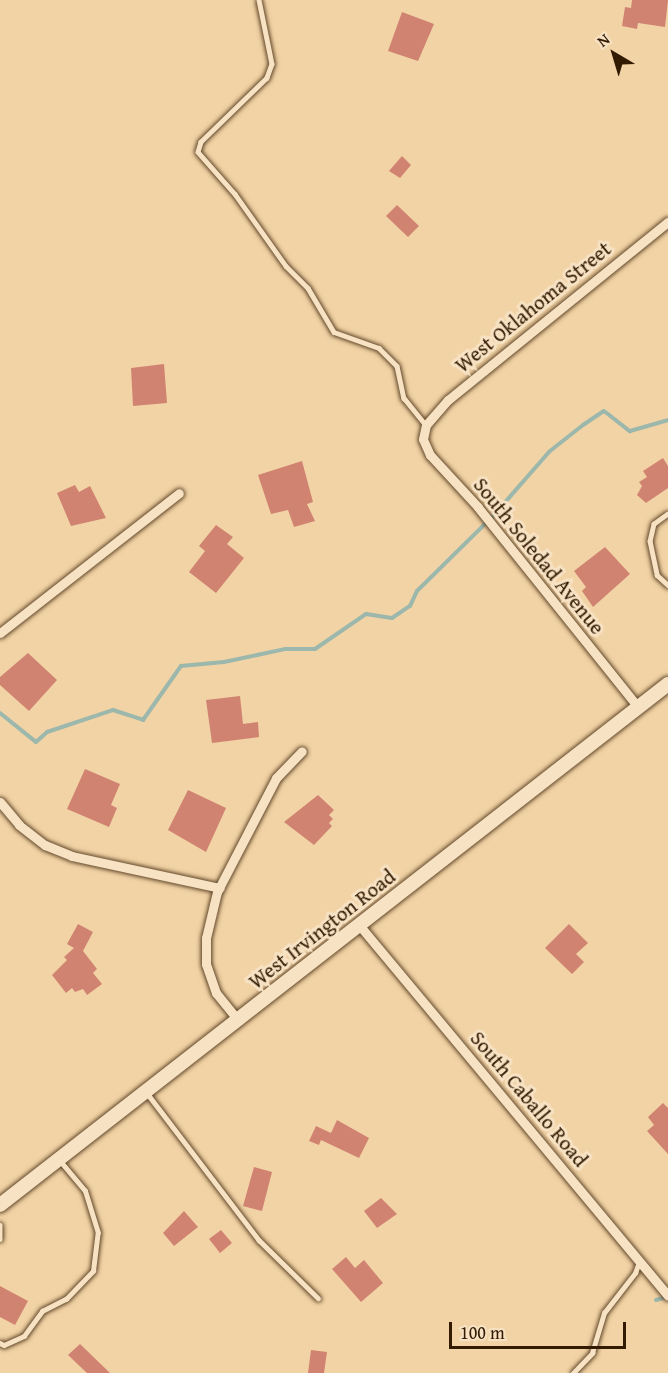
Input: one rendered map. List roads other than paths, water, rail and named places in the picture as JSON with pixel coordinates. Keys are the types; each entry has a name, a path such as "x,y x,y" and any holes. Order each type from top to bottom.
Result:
{"main road":[{"name":"West Irvington Road","path":"0,1205 668,684"}],"street":[{"name":"West Oklahoma Street","path":"426,425 448,400 500,356 668,222"},
{"name":"South Soledad Avenue","path":"426,425 423,440 430,455 478,507 638,706"},
{"path":"0,633 179,494"},
{"path":"238,1020 216,993 206,964 206,938 220,888 276,778 302,751"},
{"path":"0,802 19,825 45,845 72,856 220,888"},
{"name":"South Caballo Road","path":"360,926 640,1259 668,1296"}],"lane":[{"path":"259,0 270,42 272,64 267,78 207,136 198,153 235,194 286,266 309,288 334,332 379,348 397,366 404,398 426,425"},
{"path":"668,514 660,517 650,531 657,575 668,585"},
{"path":"146,1091 259,1240 318,1298"},
{"path":"0,1343 4,1345 24,1336 42,1311 66,1299 93,1270 98,1233 85,1191 58,1159"},
{"path":"0,1225 0,1239"},
{"path":"573,1373 592,1353 604,1314 635,1273 640,1259"}],"waterway":[{"path":"0,713 36,742 47,732 113,710 143,720 181,666 224,662 285,649 315,649 366,614 392,618 410,606 417,591 493,516 550,451 583,425 604,411 630,431 668,420"},
{"path":"656,1300 667,1297"}]}
